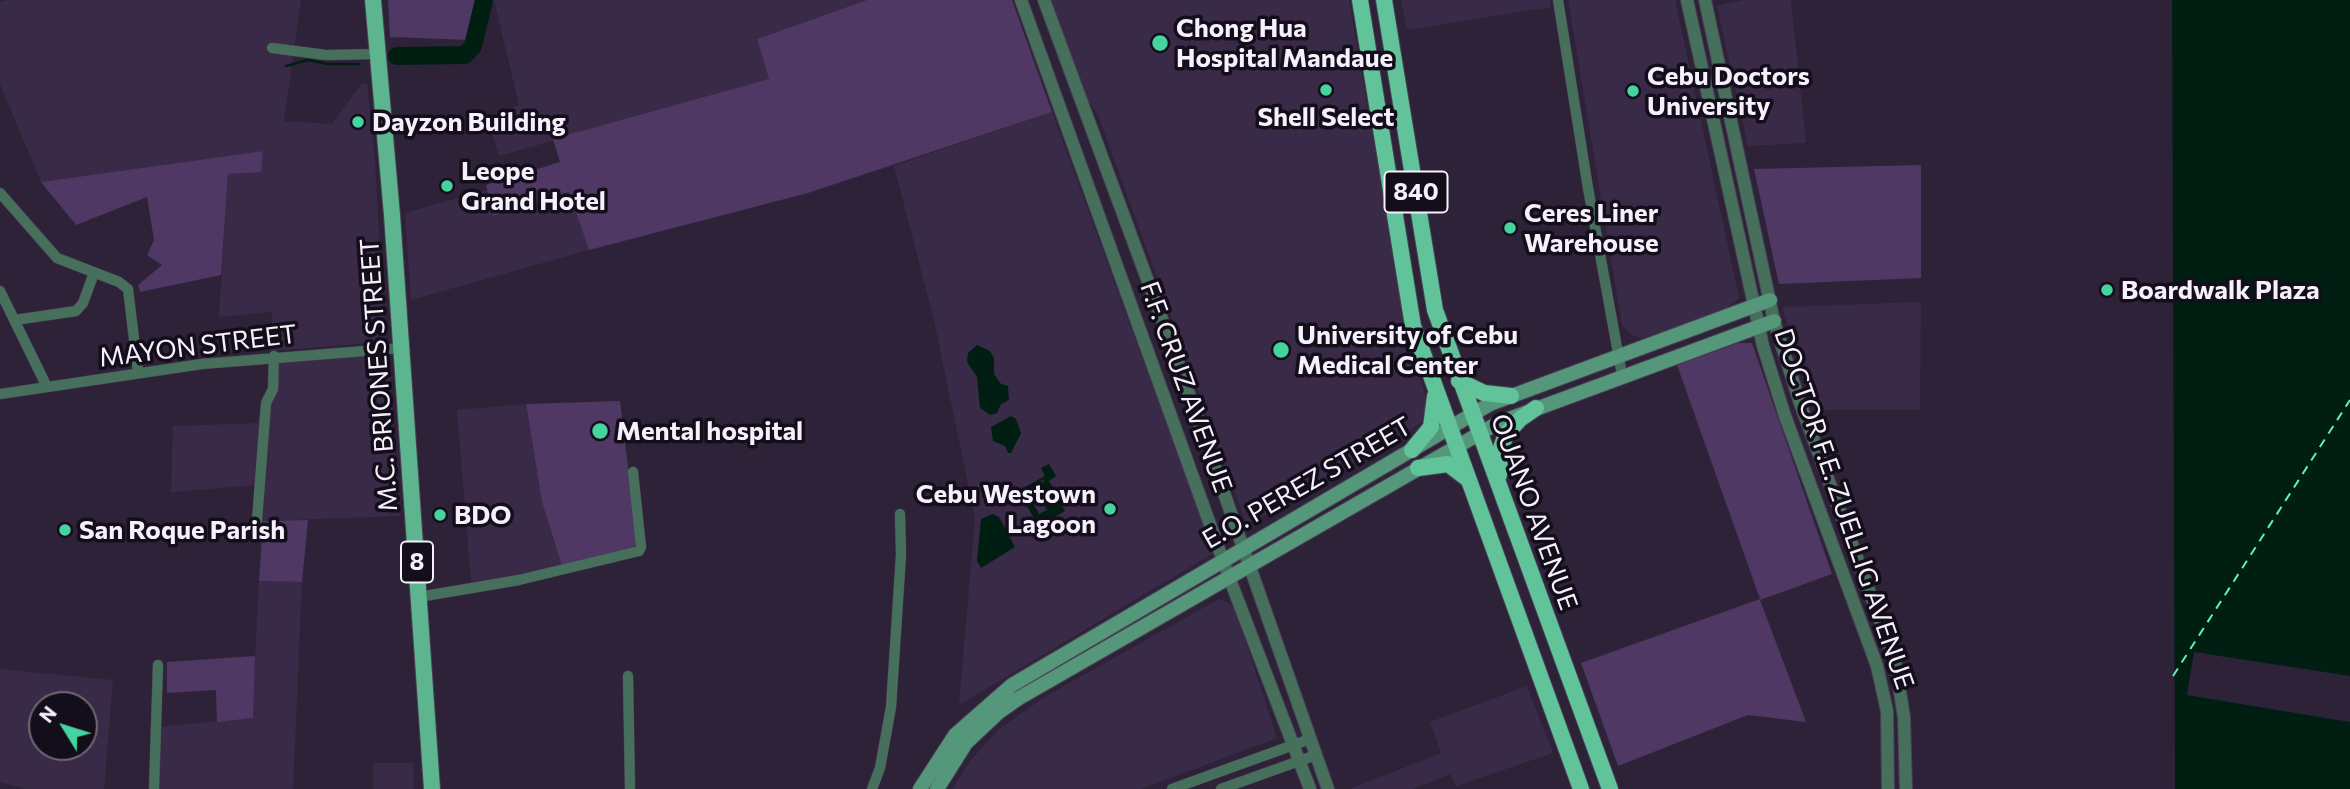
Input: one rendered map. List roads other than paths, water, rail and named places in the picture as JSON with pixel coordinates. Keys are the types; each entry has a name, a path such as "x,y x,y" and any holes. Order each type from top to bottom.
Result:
{"highway":[{"name":"OUANO AVENUE","path":"1360,0 1413,326 1581,789"},
{"name":"OUANO AVENUE","path":"1384,0 1435,310 1609,789"},
{"path":"1374,85 1398,79"},
{"path":"1412,450 1431,427 1434,418 1432,377"},
{"path":"1460,380 1483,393 1511,396"},
{"path":"1502,495 1498,467 1502,445 1515,424 1536,408"},
{"path":"1418,468 1444,463 1457,469 1470,482"}],"main road":[{"name":"M.C. BRIONES STREET","path":"373,0 402,348 432,786"},
{"name":"E.O. PEREZ STREET","path":"937,789 966,743 1047,673 1244,547 1472,414 1511,396 1617,359 1770,300"},
{"name":"E.O. PEREZ STREET","path":"920,789 955,735 972,717 1012,685 1047,673 1229,577 1479,434 1536,408 1622,375 1774,321"}],"street":[{"name":"F.F. CRUZ AVENUE","path":"1021,0 1229,577 1310,789"},
{"name":"F.F. CRUZ AVENUE","path":"1044,0 1244,547 1328,789"},
{"path":"1558,0 1617,359 1622,375"},
{"name":"DOCTOR F.E. ZUELLIG AVENUE","path":"1687,0 1758,327 1785,416 1877,666 1887,711 1888,789"},
{"name":"DOCTOR F.E. ZUELLIG AVENUE","path":"1705,0 1774,321 1806,419 1895,661 1904,717 1906,789"},
{"path":"272,48 326,55 377,54"},
{"path":"0,193 57,258 128,289 138,372"},
{"path":"15,320 76,311 83,303 94,273"},
{"path":"0,291 47,387"},
{"name":"MAYON STREET","path":"0,394 138,372 274,356 402,348"},
{"path":"257,521 265,417 273,388 274,356"},
{"path":"419,597 520,580 639,551 641,547 633,472"},
{"path":"872,789 880,768 891,707 900,580 900,514"},
{"path":"154,789 158,665"},
{"path":"628,676 630,789"},
{"path":"1172,789 1310,739"},
{"path":"1221,789 1316,755"}],"waterway":[{"path":"397,56 465,55 473,46 484,0"},
{"path":"286,66 308,60 328,64 359,64"}],"place":[{"name":"Chong Hua Hospital Mandaue","path":"1160,43"},
{"name":"Shell Select","path":"1326,90"},
{"name":"Cebu Doctors University","path":"1633,91"},
{"name":"Dayzon Building","path":"358,122"},
{"name":"Leope Grand Hotel","path":"447,186"},
{"name":"Ceres Liner Warehouse","path":"1510,228"},
{"name":"Boardwalk Plaza","path":"2107,290"},
{"name":"University of Cebu Medical Center","path":"1281,350"},
{"name":"Mental hospital","path":"600,431"},
{"name":"Cebu Westown Lagoon","path":"1110,509"},
{"name":"BDO","path":"440,515"},
{"name":"San Roque Parish","path":"65,530"}]}
